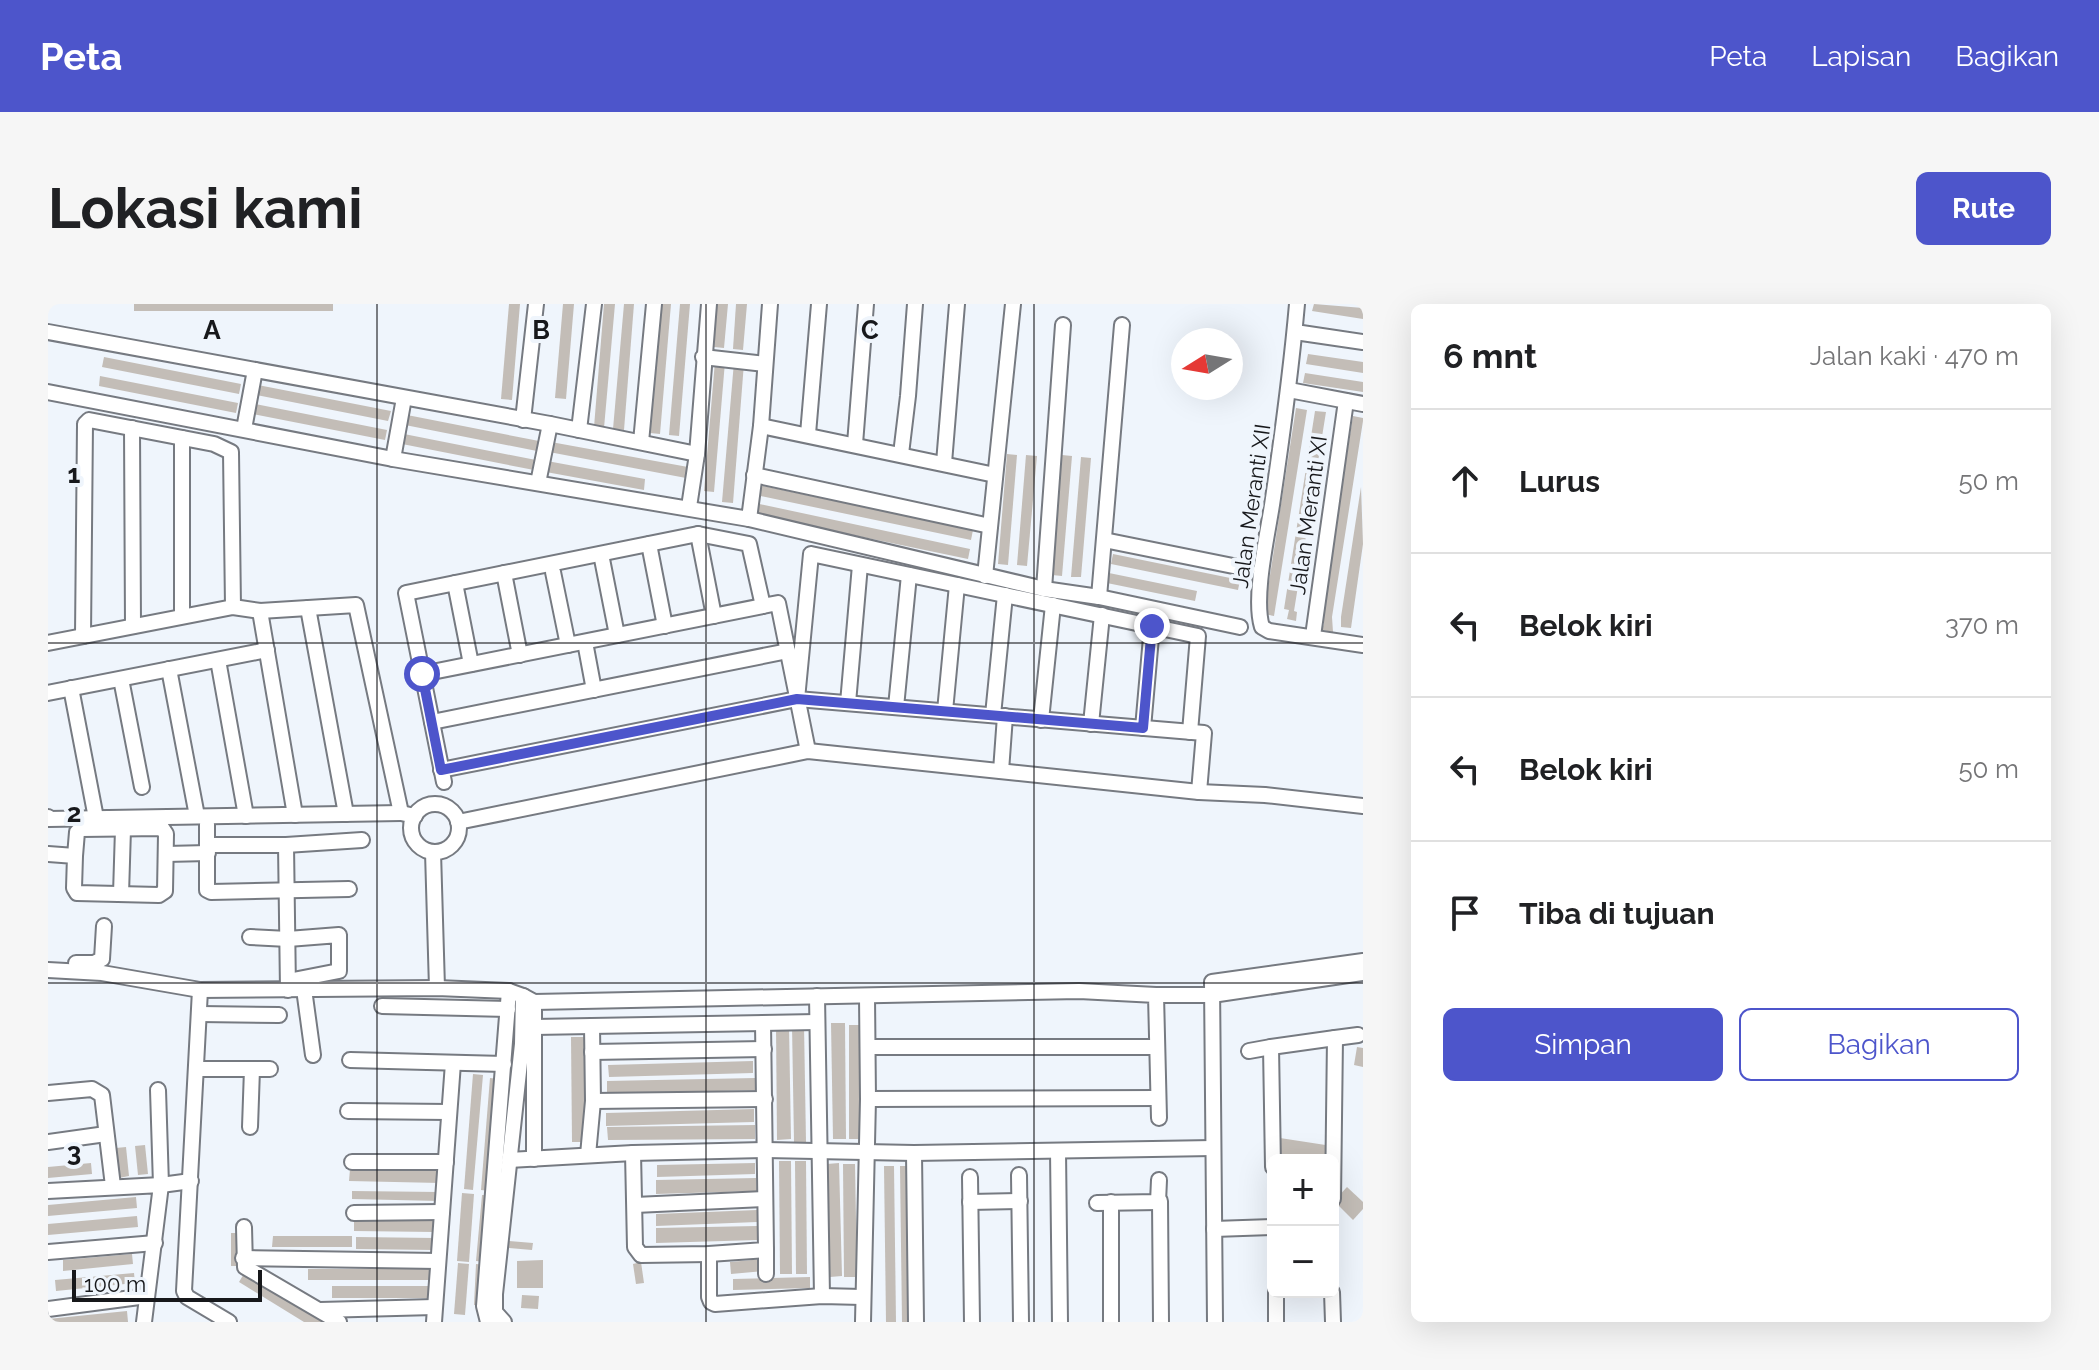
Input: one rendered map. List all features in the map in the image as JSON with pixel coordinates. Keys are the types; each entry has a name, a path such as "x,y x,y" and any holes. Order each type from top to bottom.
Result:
{"street":[{"path":"523,420 536,304"},
{"path":"579,430 594,304"},
{"path":"641,442 654,304"},
{"path":"689,507 697,454 709,304"},
{"path":"749,519 761,426 770,304"},
{"path":"808,434 819,304"},
{"path":"855,444 866,304"},
{"path":"901,454 915,304"},
{"path":"944,463 957,304"},
{"path":"985,576 1013,304"},
{"name":"Jalan Meranti XII","path":"1297,304 1289,390 1259,612 1262,627 1269,631 1313,636"},
{"path":"1044,589 1063,325"},
{"path":"1099,597 1122,325"},
{"path":"48,332 697,454"},
{"path":"1295,332 1363,342"},
{"path":"703,357 765,364"},
{"path":"244,429 255,370"},
{"path":"1289,390 1363,404"},
{"path":"48,392 393,459 689,507 1044,589 1099,597 1240,627"},
{"path":"393,459 404,398"},
{"name":"Jalan Meranti XI","path":"1313,636 1346,401"},
{"path":"83,636 85,424 89,420 214,444 231,452 233,607"},
{"path":"538,483 550,424"},
{"path":"761,426 995,475"},
{"path":"132,428 133,626"},
{"path":"182,438 182,616"},
{"path":"754,475 990,526"},
{"path":"698,534 714,616"},
{"path":"763,606 749,544 698,534 406,593 443,776 797,699 1204,733 1199,792"},
{"path":"1104,540 1248,569"},
{"path":"649,544 665,626"},
{"path":"601,554 617,635"},
{"path":"797,699 811,554 1198,636 1190,732"},
{"path":"848,703 860,565"},
{"path":"553,572 568,645"},
{"path":"504,573 520,655"},
{"path":"896,707 909,575"},
{"path":"455,583 471,664"},
{"path":"945,711 957,585"},
{"path":"1001,771 999,716 1005,595"},
{"path":"422,674 778,603 808,751"},
{"path":"48,643 233,607 260,611 356,605 408,814 413,836 421,847 433,852 446,850 455,841 458,822 451,811 439,805 408,814 246,816 202,820 48,817"},
{"path":"1041,720 1053,605"},
{"path":"308,608 346,814"},
{"path":"260,611 295,815"},
{"path":"1091,724 1102,615"},
{"path":"1143,728 1152,626"},
{"path":"1313,636 1363,645"},
{"path":"585,642 594,690"},
{"path":"48,693 267,650"},
{"path":"432,722 788,651"},
{"path":"218,660 246,816"},
{"path":"169,669 208,849 207,890 221,893 349,889"},
{"path":"121,679 142,787"},
{"path":"71,688 96,818"},
{"path":"458,822 808,751 1363,806"},
{"path":"121,894 123,829"},
{"path":"164,829 166,854 163,894 75,892 78,830 164,829"},
{"path":"166,854 362,840"},
{"path":"286,845 288,985"},
{"path":"433,852 437,988"},
{"path":"48,854 75,856"},
{"path":"48,964 100,961 103,957 104,926"},
{"path":"48,970 102,973 200,990 288,985 339,971 343,935 288,939 250,937"},
{"path":"1215,1322 1212,982 1362,972"},
{"path":"288,985 304,989 437,988 522,996 867,996 1079,991 1212,995"},
{"path":"304,989 313,1055"},
{"path":"200,990 185,1293 229,1322"},
{"path":"1156,995 1159,1118"},
{"path":"488,1322 484,1306 508,1009 522,996"},
{"path":"522,996 534,1027 534,1159"},
{"path":"504,1322 497,1317 495,1309 522,1044 522,996"},
{"path":"817,996 822,1296"},
{"path":"863,1322 867,996"},
{"path":"382,1006 508,1009"},
{"path":"200,1014 279,1015"},
{"path":"534,1027 817,1022"},
{"path":"763,1023 766,1274"},
{"path":"588,1155 593,1101 592,1026"},
{"path":"1249,1051 1358,1035"},
{"path":"1334,1154 1335,1038"},
{"path":"868,1047 1157,1047"},
{"path":"1271,1047 1273,1154"},
{"path":"592,1052 764,1049"},
{"path":"350,1060 504,1064"},
{"path":"320,1310 434,1315 453,1063"},
{"path":"197,1069 270,1069"},
{"path":"250,1127 252,1069"},
{"path":"48,1093 92,1089 102,1095 113,1186"},
{"path":"144,1322 161,1185 158,1090"},
{"path":"868,1099 1158,1098"},
{"path":"593,1101 765,1099"},
{"path":"348,1111 449,1112"},
{"path":"48,1142 106,1134"},
{"path":"509,1160 766,1150 914,1153 1213,1148"},
{"path":"1058,1151 1060,1322"},
{"path":"633,1153 635,1247 641,1255 766,1250"},
{"path":"914,1153 916,1322"},
{"path":"352,1162 446,1162"},
{"path":"1019,1175 1021,1322"},
{"path":"970,1177 972,1322"},
{"path":"1159,1180 1161,1322"},
{"path":"48,1191 191,1181"},
{"path":"635,1205 765,1199"},
{"path":"970,1202 1020,1201"},
{"path":"1111,1322 1104,1202 1160,1201"},
{"path":"354,1213 442,1212"},
{"path":"244,1227 245,1267 339,1322"},
{"path":"1214,1229 1267,1227"},
{"path":"48,1252 155,1243"},
{"path":"709,1254 709,1297 715,1304 822,1296 862,1297"},
{"path":"243,1258 438,1261"},
{"path":"48,1309 147,1296"},
{"path":"1276,1298 1276,1322"},
{"path":"1332,1298 1333,1322"}],"building":[{"path":"134,304 333,304 333,311 134,311"},
{"path":"509,304 520,304 512,400 501,399"},
{"path":"563,304 574,304 566,399 555,398"},
{"path":"604,304 615,304 604,428 594,427"},
{"path":"624,304 634,304 624,430 613,429"},
{"path":"661,304 671,304 660,434 650,433"},
{"path":"680,304 690,304 679,436 669,435"},
{"path":"717,304 728,304 724,348 714,347"},
{"path":"736,304 747,304 743,350 733,349"},
{"path":"1314,304 1363,308 1363,319 1312,311"},
{"path":"1308,354 1363,362 1363,373 1306,364"},
{"path":"104,357 241,384 239,394 102,367"},
{"path":"715,361 725,362 714,492 704,491"},
{"path":"734,362 744,363 733,503 722,502"},
{"path":"1305,373 1363,382 1363,392 1303,383"},
{"path":"100,376 238,403 236,413 99,386"},
{"path":"253,384 391,411 388,421 251,394"},
{"path":"250,403 387,430 385,440 248,413"},
{"path":"1296,408 1307,410 1274,616 1264,614"},
{"path":"1315,411 1326,412 1294,611 1297,612 1296,621 1287,619 1289,610 1284,609"},
{"path":"402,414 539,441 537,451 400,424"},
{"path":"1353,416 1363,418 1363,421 1332,617 1333,632 1322,630 1324,623 1320,622"},
{"path":"399,433 536,460 534,470 397,443"},
{"path":"551,442 688,467 686,478 549,452"},
{"path":"1007,454 1017,455 1008,565 998,564"},
{"path":"1026,455 1037,456 1027,566 1017,565"},
{"path":"1062,455 1072,456 1062,576 1052,575"},
{"path":"1081,457 1091,458 1081,577 1071,577"},
{"path":"547,461 645,479 644,490 546,472"},
{"path":"758,485 973,530 971,540 756,495"},
{"path":"1361,487 1363,544 1351,628 1341,627 1341,617"},
{"path":"755,503 970,549 968,559 752,514"},
{"path":"1113,554 1240,580 1238,590 1111,564"},
{"path":"1109,573 1197,591 1195,601 1107,583"},
{"path":"831,1023 845,1023 846,1139 833,1139"},
{"path":"792,1025 804,1025 806,1142 794,1142"},
{"path":"849,1025 861,1025 861,1139 849,1139"},
{"path":"776,1026 789,1026 791,1139 777,1140"},
{"path":"571,1037 585,1037 586,1142 572,1142"},
{"path":"1357,1047 1363,1048 1363,1067 1354,1065"},
{"path":"753,1061 753,1073 609,1077 608,1065"},
{"path":"473,1074 483,1075 473,1190 464,1189"},
{"path":"490,1078 499,1079 490,1191 481,1190"},
{"path":"755,1078 755,1090 607,1094 607,1081"},
{"path":"754,1109 754,1122 606,1126 606,1113"},
{"path":"755,1125 755,1139 608,1140 607,1127"},
{"path":"1280,1138 1332,1146 1331,1154 1278,1154"},
{"path":"145,1145 148,1174 138,1175 135,1146"},
{"path":"126,1147 129,1176 119,1178 116,1148"},
{"path":"779,1161 791,1161 792,1274 780,1274"},
{"path":"795,1161 806,1161 807,1274 796,1274"},
{"path":"91,1163 92,1174 48,1178 48,1167"},
{"path":"755,1163 755,1174 657,1177 657,1165"},
{"path":"839,1163 842,1276 830,1277 827,1164"},
{"path":"843,1164 855,1164 857,1277 844,1277"},
{"path":"884,1166 894,1166 896,1322 886,1322"},
{"path":"900,1166 911,1166 913,1322 902,1322"},
{"path":"350,1169 441,1171 440,1183 349,1181"},
{"path":"756,1178 757,1191 656,1194 656,1180"},
{"path":"1347,1187 1363,1202 1363,1209 1353,1220 1339,1206 1339,1196"},
{"path":"352,1191 439,1192 439,1201 352,1199"},
{"path":"462,1193 474,1194 469,1262 457,1261"},
{"path":"482,1195 490,1195 484,1262 476,1261"},
{"path":"136,1197 137,1208 48,1216 48,1205"},
{"path":"757,1210 757,1222 656,1226 656,1214"},
{"path":"137,1216 138,1227 48,1235 48,1224"},
{"path":"354,1220 435,1221 434,1232 354,1231"},
{"path":"757,1226 758,1240 656,1243 656,1228"},
{"path":"231,1233 241,1233 241,1266 231,1266"},
{"path":"273,1236 352,1236 352,1247 272,1247"},
{"path":"356,1237 435,1238 434,1250 356,1249"},
{"path":"509,1241 533,1243 532,1250 509,1248"},
{"path":"132,1254 133,1264 63,1271 63,1260"},
{"path":"763,1259 764,1271 731,1274 730,1262"},
{"path":"543,1260 543,1288 517,1288 517,1261"},
{"path":"641,1262 644,1283 636,1284 633,1264"},
{"path":"458,1263 469,1264 465,1315 454,1314"},
{"path":"476,1264 485,1265 483,1306 474,1305"},
{"path":"308,1269 433,1269 433,1280 308,1280"},
{"path":"245,1272 326,1322 304,1322 239,1282"},
{"path":"134,1273 135,1283 56,1291 55,1280"},
{"path":"810,1277 810,1288 733,1290 733,1279"},
{"path":"332,1286 432,1286 432,1298 332,1298"},
{"path":"522,1295 539,1296 538,1309 521,1308"},
{"path":"127,1311 128,1322 48,1322 48,1319"}],"route":[{"path":"422,674 441,770 797,699 1143,728 1152,626"}]}
